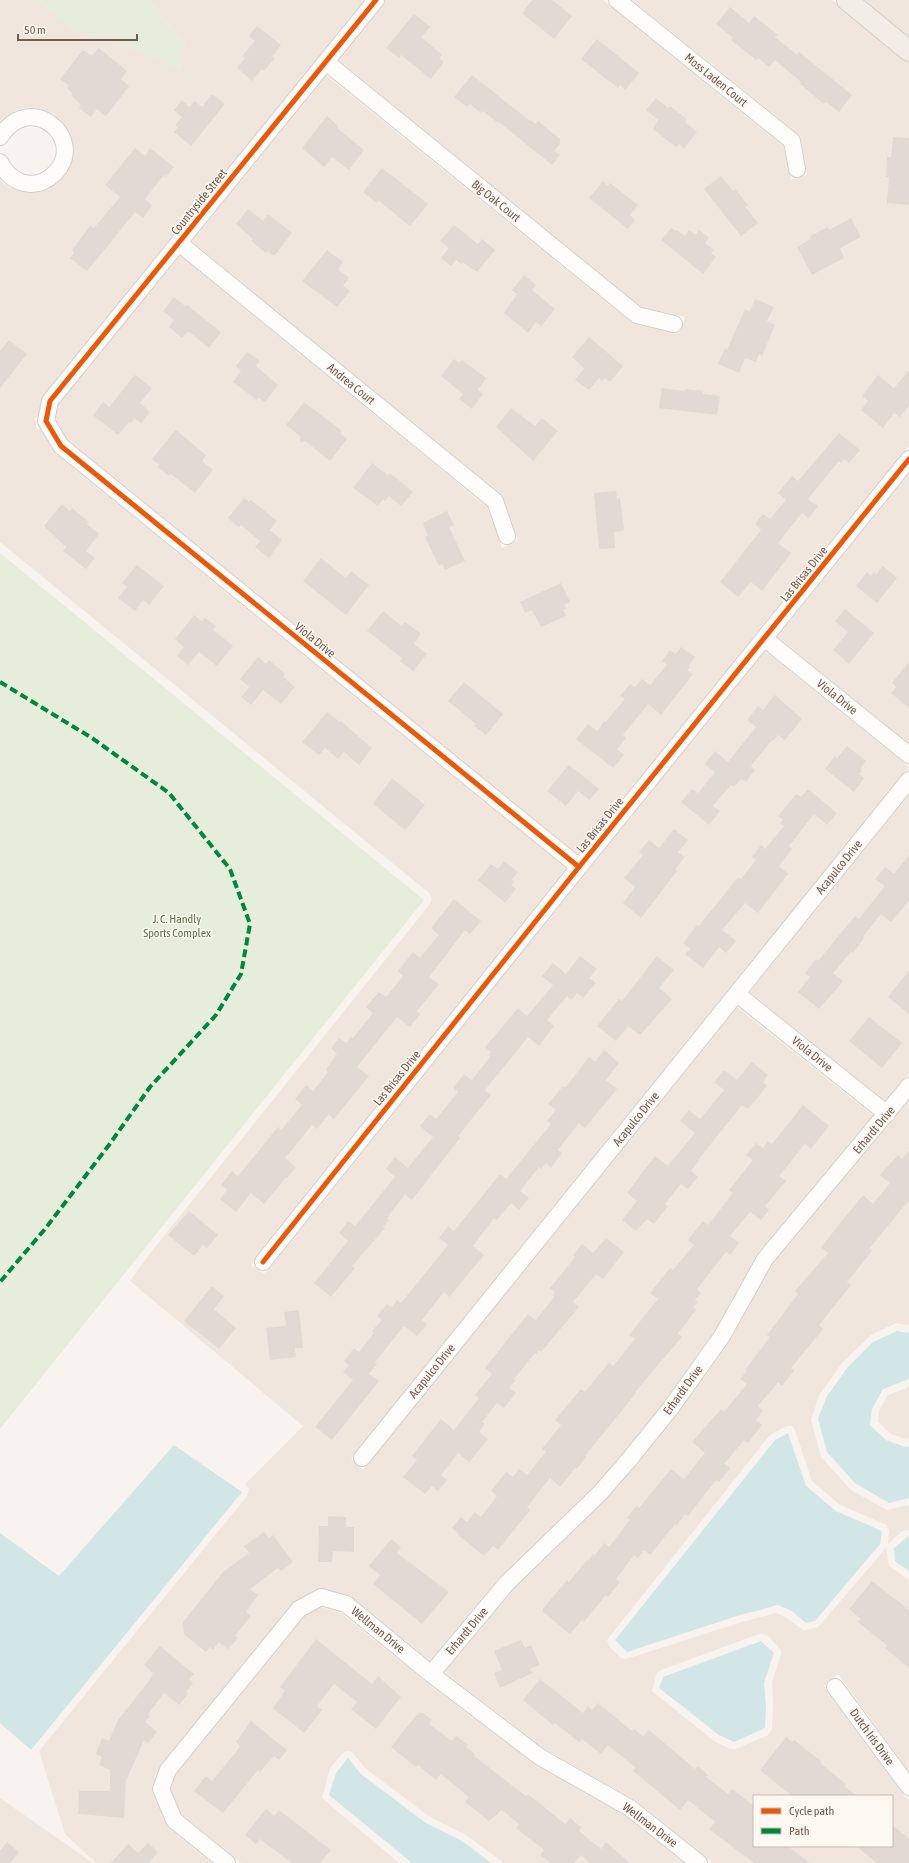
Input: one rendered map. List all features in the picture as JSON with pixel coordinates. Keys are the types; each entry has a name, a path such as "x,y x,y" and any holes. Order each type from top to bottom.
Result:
{"main road":[{"path":"846,0 909,50"}],"street":[{"name":"Countryside Street","path":"46,421 50,401 376,0"},
{"name":"Moss Laden Court","path":"617,0 792,141 797,169"},
{"name":"Big Oak Court","path":"326,62 637,315 674,324"},
{"path":"0,137 14,120 25,117 36,117 47,120 56,127 62,137 65,148 64,159 59,169 52,176 42,182 31,184 21,182 11,177 3,169 0,162"},
{"name":"Andrea Court","path":"179,243 495,501 507,536"},
{"name":"Viola Drive","path":"46,421 61,446 579,867"},
{"name":"Las Brisas Drive","path":"263,1262 579,867 909,459"},
{"name":"Viola Drive","path":"764,638 909,755"},
{"name":"Acapulco Drive","path":"362,1458 909,780"},
{"name":"Viola Drive","path":"737,994 886,1114"},
{"name":"Erhardt Drive","path":"431,1674 507,1583 600,1492 628,1461 670,1409 722,1336 765,1259 909,1086"},
{"name":"Wellman Drive","path":"227,1863 174,1820 161,1789 168,1770 299,1609 321,1597 346,1604 431,1674 540,1757 630,1808 699,1863"},
{"name":"Dutch Iris Drive","path":"836,1687 909,1787"}],"shaded area":[{"path":"0,0 37,0 76,31 125,45 180,69 185,43 149,0 365,0 44,396 38,416 34,419 37,423 36,428 40,429 55,453 567,869 251,1265 264,1274 585,872 765,651 909,767 351,1459 363,1469 737,1007 874,1116 759,1254 715,1332 664,1404 622,1456 595,1487 500,1578 431,1662 349,1596 325,1589 318,1590 292,1604 160,1767 153,1787 153,1794 168,1827 212,1863 96,1863 65,1834 39,1751 247,1496 249,1489 245,1484 303,1426 130,1281 148,1256 430,904 432,899 429,893 0,542 0,179 6,185 16,190 29,192 43,191 55,184 65,174 71,162 73,145 69,131 63,122 53,113 37,108 23,108 13,112 0,122"},
{"path":"386,0 603,0 784,147 791,180 807,175 798,134 632,0 832,0 909,62 909,446 578,855 67,440 55,418 58,404 180,255 487,507 502,548 518,540 501,494 191,241 326,75 631,322 679,334 685,317 641,307 338,60"},
{"path":"861,0 909,0 909,39"},
{"path":"909,472 909,744 776,636"},
{"path":"909,794 909,1073 886,1102 749,992"},
{"path":"909,1099 909,1325 896,1323 871,1335 842,1363 820,1394 811,1419 821,1457 851,1490 887,1510 909,1505 909,1530 902,1531 888,1544 889,1531 887,1525 840,1505 812,1481 795,1430 792,1426 787,1426 770,1435 607,1640 609,1646 621,1658 626,1659 742,1622 776,1613 787,1618 803,1630 816,1628 886,1548 889,1566 909,1580 909,1772 838,1674 824,1686 905,1797 909,1800 909,1863 713,1863 636,1801 545,1749 444,1672 513,1589 606,1499 635,1466 677,1414 729,1340 772,1264","holes":["759,1634 767,1635 781,1650 781,1655 772,1683 772,1729 768,1735 736,1749 730,1749 714,1741 652,1691 656,1675 661,1670"]},
{"path":"897,1331 909,1333 909,1379 883,1389 872,1409 870,1425 886,1440 905,1447 909,1446 909,1498 889,1503 855,1483 827,1452 818,1419 826,1398 847,1368 873,1342"},
{"path":"909,1387 909,1438 906,1439 891,1434 878,1422 879,1411 888,1395"},
{"path":"788,1433 806,1486 836,1511 882,1531 880,1544 815,1621 806,1623 792,1611 778,1605 740,1615 627,1652 615,1640 775,1440"},
{"path":"174,1445 242,1492 31,1750 0,1723 0,1533 59,1576"},
{"path":"907,1537 909,1538 909,1571 895,1561 894,1548"},
{"path":"321,1607 341,1613 431,1686 534,1764 625,1815 684,1863 504,1863 466,1835 430,1817 366,1769 352,1752 348,1751 344,1752 330,1768 322,1798 399,1863 241,1863 181,1814 170,1788 176,1773 304,1616"},
{"path":"761,1641 774,1653 764,1683 766,1707 765,1728 734,1742 719,1735 659,1688 663,1677"},
{"path":"348,1758 361,1774 426,1823 462,1841 491,1863 412,1863 329,1795 336,1773"},
{"path":"0,1798 93,1863 0,1863"}],"green space":[{"path":"37,0 149,0 185,43 180,69 125,45 76,31"},
{"name":"J. C. Handly Sports Complex","path":"0,553 424,900 0,1429"}],"building":[{"path":"532,0 552,0 572,16 554,39 522,13"},
{"path":"730,7 749,23 754,16 778,35 775,37 797,55 799,52 852,95 839,112 826,102 824,104 775,60 769,67 758,58 756,60 731,40 733,38 716,24"},
{"path":"414,14 430,27 421,37 442,55 439,58 444,62 431,79 401,55 399,58 386,48"},
{"path":"257,26 281,45 272,57 274,59 264,71 262,69 252,81 237,68 245,58 242,56 255,41 249,36"},
{"path":"597,39 639,73 625,90 620,85 618,88 581,59"},
{"path":"99,48 127,71 121,79 129,86 107,115 105,116 97,109 91,117 79,108 81,105 71,95 72,93 67,88 69,86 60,79 83,50 92,56"},
{"path":"472,75 530,121 531,120 536,124 538,121 560,139 560,144 554,151 560,155 552,165 499,122 498,123 483,111 481,113 470,104 467,107 454,97"},
{"path":"212,94 225,104 191,146 174,132 178,127 175,125 182,117 174,110 182,100 189,107 195,101 202,107"},
{"path":"656,98 668,108 670,106 687,119 685,122 697,132 684,149 679,144 676,147 653,129 658,120 646,110"},
{"path":"327,116 338,126 337,128 364,150 349,170 332,157 324,167 302,148"},
{"path":"893,137 909,138 909,205 887,203 889,177 886,177 887,157 891,157"},
{"path":"135,148 145,156 150,148 174,167 166,177 164,175 145,199 152,206 143,218 135,212 87,271 70,258 74,253 72,250 90,226 94,228 120,197 105,185"},
{"path":"382,168 428,204 410,226 379,201 377,203 363,192"},
{"path":"721,176 733,191 735,189 748,205 745,207 758,223 741,236 704,189"},
{"path":"603,181 608,186 610,183 638,205 630,215 635,220 628,229 589,198"},
{"path":"248,209 263,221 268,214 292,233 274,256 268,251 266,253 251,241 253,239 236,224"},
{"path":"851,218 861,237 840,248 844,258 812,275 797,247 811,239 810,236 828,227 829,230"},
{"path":"454,225 478,244 482,239 495,250 477,272 456,260 451,266 441,258 449,248 440,241"},
{"path":"671,228 676,231 677,230 685,236 689,230 696,235 699,230 709,238 705,243 714,250 711,253 716,257 703,274 661,240"},
{"path":"327,250 343,262 338,269 349,278 343,286 350,291 337,307 302,281"},
{"path":"524,275 536,285 532,290 555,309 541,326 536,322 528,333 504,313 517,294 512,290"},
{"path":"174,297 185,306 187,305 221,332 209,348 188,331 182,338 169,327 174,320 163,311"},
{"path":"755,299 774,307 767,321 775,325 762,356 759,354 756,362 745,358 739,373 718,364 725,348 727,350 745,309 750,311"},
{"path":"589,337 623,366 610,382 605,378 602,381 599,378 589,390 575,380 584,368 572,357"},
{"path":"9,340 27,354 0,388 0,351"},
{"path":"247,352 260,361 256,366 278,385 265,402 259,398 257,400 233,382 241,371 236,366"},
{"path":"454,359 459,363 462,360 486,378 478,390 483,394 472,409 459,399 463,394 441,376"},
{"path":"909,370 909,405 900,417 894,413 883,428 861,410 868,401 862,396 878,375 894,388"},
{"path":"135,375 152,388 140,403 150,412 141,423 134,418 131,423 129,422 118,435 93,415 103,402 109,407"},
{"path":"662,388 685,391 685,389 703,391 703,394 720,396 717,415 659,408"},
{"path":"304,402 341,430 341,434 347,439 330,461 305,441 300,442 300,436 286,425"},
{"path":"511,408 535,426 542,418 558,431 533,461 496,427"},
{"path":"176,430 206,455 202,461 213,470 195,493 171,474 169,476 158,467 160,465 152,459"},
{"path":"839,433 860,450 849,463 844,459 841,463 839,461 808,499 818,506 809,518 802,513 778,543 791,553 762,591 751,582 738,597 720,582 761,530 755,524 763,514 770,519 786,500 778,493 792,476 798,481"},
{"path":"372,463 388,475 390,473 413,492 401,506 389,496 385,501 383,499 378,506 353,488"},
{"path":"616,491 617,499 620,498 624,529 623,531 614,532 615,548 599,549 594,493"},
{"path":"244,498 249,502 251,500 277,521 270,530 282,540 269,558 255,547 260,541 241,525 239,527 228,518"},
{"path":"62,504 70,511 72,508 89,522 87,524 99,534 86,551 95,558 86,569 63,551 66,547 44,526"},
{"path":"447,511 454,525 449,527 465,561 445,570 442,564 439,566 425,537 428,536 423,523"},
{"path":"321,558 346,578 351,571 369,585 346,615 303,581"},
{"path":"137,565 164,586 149,605 143,600 135,611 118,598 127,587 122,583"},
{"path":"883,566 897,578 877,603 856,586 867,572 871,576 874,572 876,574"},
{"path":"561,583 570,602 564,605 566,608 563,610 566,616 541,627 532,610 525,613 520,602"},
{"path":"845,609 874,633 849,664 833,650 848,632 835,621"},
{"path":"383,611 402,626 405,622 420,633 414,644 427,654 413,671 400,661 402,658 367,631"},
{"path":"194,615 202,621 205,618 216,626 213,630 233,646 217,666 199,652 188,665 177,656 184,647 175,639"},
{"path":"681,647 695,657 688,666 690,667 687,670 693,674 661,715 648,704 623,735 626,738 617,749 624,755 613,768 576,739 588,724 597,731 605,721 606,722 625,699 620,696 630,684 635,687 642,679 650,685 667,665 662,661 670,650 676,654"},
{"path":"258,657 266,664 269,660 285,674 283,677 295,687 281,704 263,690 251,705 241,697 249,687 240,679"},
{"path":"909,662 909,708 891,693 896,687 892,683"},
{"path":"464,682 503,714 486,735 474,726 476,724 448,701"},
{"path":"775,695 802,719 785,740 778,735 773,741 772,740 751,766 755,770 746,782 741,779 734,787 731,785 713,806 720,811 709,825 681,802 692,789 698,793 715,772 705,764 715,751 728,762 756,727 747,720 758,706 763,710"},
{"path":"327,712 340,722 341,721 372,748 359,765 344,752 338,759 325,748 319,755 302,742"},
{"path":"847,746 866,761 860,769 862,771 859,774 864,778 854,792 825,769 835,756 837,758"},
{"path":"569,765 599,789 589,800 578,791 566,806 547,791"},
{"path":"392,778 425,805 405,830 373,804"},
{"path":"808,789 837,813 827,825 814,814 789,846 792,849 779,866 788,874 758,913 745,903 722,930 736,941 726,953 719,947 703,968 685,954 690,949 683,943 697,925 699,926 738,877 741,879 756,860 752,857 761,845 765,849 784,826 780,823 783,820 778,816 796,794 801,797"},
{"path":"674,829 688,840 678,852 685,857 675,869 677,871 641,918 623,903 635,887 624,878 643,855 639,852 649,840 659,848"},
{"path":"909,855 909,901 891,922 881,914 863,937 864,938 853,953 851,952 833,973 843,981 819,1009 798,992 810,977 805,973 816,959 818,961 855,916 859,919 885,886 875,879 885,867 894,874"},
{"path":"504,861 518,872 512,880 514,882 511,885 516,889 505,903 478,880 491,864 498,869"},
{"path":"454,899 481,921 470,934 465,930 429,977 439,984 417,1011 420,1014 410,1027 397,1017 357,1067 369,1076 334,1119 329,1114 317,1129 312,1125 285,1158 296,1167 264,1204 251,1193 236,1212 220,1199 227,1190 221,1185 232,1171 238,1176 278,1127 281,1130 302,1105 295,1099 306,1085 313,1091 328,1072 326,1069 337,1054 331,1048 339,1038 346,1043 351,1037 353,1038 373,1013 366,1007 379,992 386,997 403,976 398,971 413,952 420,958 439,935 431,928"},
{"path":"580,956 597,969 589,978 596,983 583,998 577,993 572,1000 567,996 547,1020 554,1026 539,1046 528,1037 485,1090 491,1095 458,1136 460,1138 412,1200 405,1194 387,1218 389,1220 383,1227 385,1228 352,1266 355,1268 331,1297 314,1283 348,1241 339,1233 348,1221 355,1226 395,1177 386,1169 395,1157 408,1168 433,1137 420,1126 430,1114 436,1119 458,1092 453,1088 464,1074 472,1080 490,1057 488,1055 491,1052 485,1047 518,1008 527,1016 553,985 542,976 553,963 566,974"},
{"path":"657,956 674,970 659,988 672,999 640,1035 628,1026 616,1041 597,1026 619,999 622,1001"},
{"path":"909,970 909,1014 888,997"},
{"path":"869,1017 902,1043 882,1068 849,1041"},
{"path":"604,1050 619,1063 606,1080 617,1089 585,1128 579,1123 558,1150 562,1153 551,1168 546,1163 541,1169 539,1167 520,1191 529,1198 519,1210 511,1203 497,1220 494,1218 473,1246 484,1255 449,1297 444,1292 422,1320 427,1324 417,1336 404,1326 375,1362 377,1364 369,1374 379,1381 332,1440 315,1427 353,1380 343,1372 349,1365 344,1361 354,1348 359,1352 374,1333 372,1331 382,1320 377,1316 387,1304 392,1307 397,1300 401,1303 448,1245 439,1238 448,1226 454,1231 500,1174 506,1179 551,1124 547,1121 556,1110 548,1104 563,1086 565,1088 589,1057 595,1062"},
{"path":"752,1062 768,1075 763,1082 767,1086 748,1109 742,1105 698,1160 699,1161 691,1171 698,1177 688,1189 681,1184 665,1204 668,1206 654,1224 647,1219 636,1231 622,1220 637,1201 627,1193 655,1156 668,1166 695,1133 680,1121 689,1110 700,1119 724,1090 714,1082 724,1070 737,1080"},
{"path":"803,1105 829,1126 811,1149 805,1144 779,1176 786,1181 765,1206 769,1210 761,1220 750,1212 730,1236 739,1243 730,1255 726,1252 697,1289 701,1293 695,1300 698,1302 693,1307 696,1310 678,1333 682,1337 635,1392 636,1393 585,1456 586,1457 577,1469 575,1468 562,1485 559,1486 550,1478 527,1507 530,1510 498,1550 493,1546 484,1556 457,1534 458,1533 452,1528 461,1517 467,1522 475,1512 481,1517 497,1496 491,1491 506,1472 513,1477 519,1469 527,1475 546,1452 542,1449 561,1425 555,1420 581,1389 585,1392 609,1363 613,1366 635,1339 629,1335 658,1299 650,1293 670,1268 673,1270 694,1245 688,1240 703,1221 708,1225 733,1193 729,1190 753,1160 746,1155 756,1143 763,1148 768,1141 772,1144"},
{"path":"909,1151 909,1200 869,1249 872,1251 847,1282 851,1285 819,1325 823,1329 791,1368 794,1371 782,1386 778,1382 758,1406 763,1411 756,1420 762,1425 748,1443 744,1440 724,1464 730,1468 719,1482 716,1480 688,1516 685,1514 677,1525 675,1524 650,1555 644,1550 638,1558 634,1555 616,1579 620,1582 608,1597 606,1595 584,1622 582,1620 570,1634 543,1612 543,1609 567,1580 569,1582 587,1560 588,1561 593,1554 595,1555 604,1543 609,1547 630,1520 627,1518 636,1506 639,1508 671,1469 684,1479 705,1453 692,1442 721,1409 724,1412 747,1384 740,1379 747,1371 745,1370 770,1337 767,1335 798,1294 795,1291 828,1253 821,1247 863,1195 873,1204 890,1183 880,1175 898,1155 902,1159"},
{"path":"189,1211 218,1235 207,1248 203,1245 194,1256 168,1235"},
{"path":"606,1238 624,1252 603,1279 596,1274 573,1302 579,1307 541,1352 539,1350 536,1354 535,1353 514,1379 516,1380 509,1388 516,1393 504,1408 497,1403 482,1422 485,1424 479,1432 488,1439 469,1462 458,1453 441,1475 447,1480 438,1491 432,1486 425,1494 403,1477 417,1460 412,1456 441,1419 454,1430 479,1398 475,1395 492,1374 485,1368 528,1314 536,1320 554,1297 552,1295 555,1292 550,1288 575,1257 573,1255 582,1244 593,1253"},
{"path":"212,1286 224,1296 214,1309 236,1328 219,1349 184,1321"},
{"path":"299,1310 303,1348 295,1348 296,1357 270,1360 266,1328 286,1326 284,1312"},
{"path":"328,1516 346,1517 346,1527 354,1527 354,1552 333,1551 332,1562 318,1562 319,1526 328,1526"},
{"path":"264,1532 269,1538 273,1535 293,1562 281,1571 278,1568 250,1589 258,1595 246,1612 251,1616 235,1636 238,1638 228,1649 219,1642 213,1650 210,1647 206,1652 184,1634 183,1622 223,1572 249,1553 244,1546"},
{"path":"391,1539 401,1547 397,1553 449,1592 422,1624 373,1584 380,1575 369,1566"},
{"path":"872,1581 909,1610 909,1668 885,1648 887,1646 884,1643 858,1622 861,1619 849,1609"},
{"path":"316,1639 372,1684 378,1676 401,1697 376,1729 351,1709 357,1702 334,1684 317,1706 322,1710 304,1733 273,1708 285,1691 280,1687"},
{"path":"521,1640 525,1648 531,1645 540,1665 529,1669 533,1673 500,1688 494,1673 502,1670 494,1651"},
{"path":"160,1646 194,1674 189,1679 193,1683 186,1692 188,1694 179,1705 164,1693 148,1714 150,1716 145,1722 157,1732 148,1743 144,1740 126,1781 124,1818 78,1814 79,1791 110,1791 110,1770 99,1765 102,1757 96,1754 102,1738 109,1741 118,1720 149,1681 153,1673 144,1665"},
{"path":"540,1679 583,1713 588,1706 592,1710 598,1703 632,1731 634,1729 643,1736 649,1730 695,1769 698,1766 708,1775 706,1777 728,1794 732,1789 753,1805 753,1847 789,1847 809,1863 754,1863 709,1829 715,1822 688,1800 680,1810 633,1771 636,1768 608,1745 601,1754 582,1739 579,1742 555,1723 553,1725 523,1700"},
{"path":"418,1713 423,1713 432,1720 429,1724 452,1741 456,1736 468,1745 466,1747 475,1754 474,1756 526,1796 528,1794 565,1824 570,1818 581,1827 579,1831 601,1849 606,1842 630,1863 590,1863 581,1855 574,1863 551,1863 540,1855 544,1850 516,1828 519,1824 502,1810 489,1821 465,1802 469,1797 441,1774 436,1780 418,1765 416,1767 391,1747"},
{"path":"251,1721 287,1750 279,1760 274,1756 260,1772 258,1770 223,1813 194,1791 206,1776 212,1781 236,1752 240,1746 236,1742"},
{"path":"786,1737 792,1742 794,1740 822,1762 820,1763 846,1784 844,1786 856,1795 791,1795 760,1770"},
{"path":"266,1809 274,1816 279,1810 331,1850 320,1863 292,1863 260,1839 256,1844 245,1835"},
{"path":"893,1826 909,1839 909,1863 877,1863 857,1847 893,1847"},
{"path":"7,1842 19,1852 10,1863 0,1863 0,1851"},
{"path":"148,1843 158,1852 149,1863 111,1863 128,1844 138,1853"}],"marked path":[{"path":"0,682 92,738 169,793 230,869 250,924 241,974 216,1015 150,1087 109,1145 45,1229 0,1282"}],"cycle path":[{"path":"376,0 50,401 46,421 61,446 579,867"},
{"path":"263,1262 579,867 909,459"}]}
